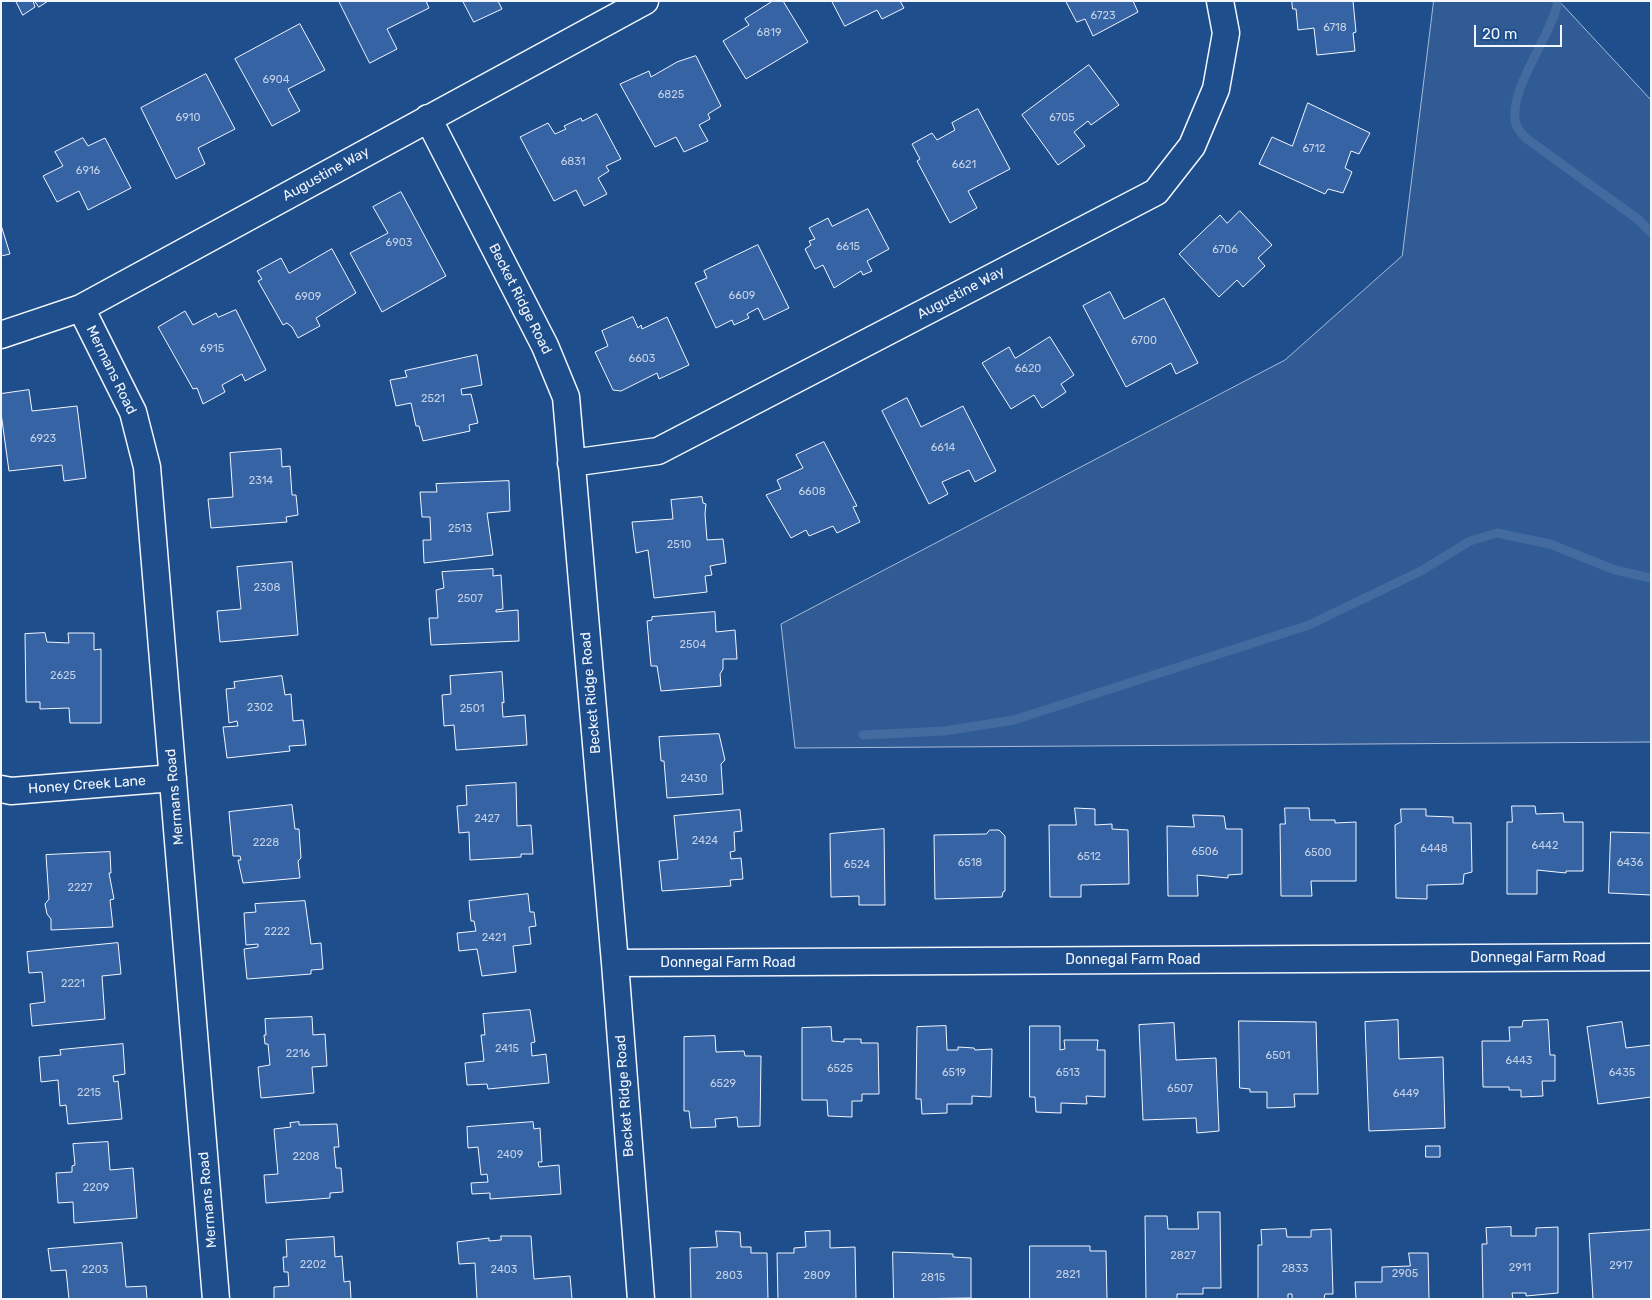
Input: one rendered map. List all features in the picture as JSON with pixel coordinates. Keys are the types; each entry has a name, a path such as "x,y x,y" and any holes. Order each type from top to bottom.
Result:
{"street":[{"name":"Augustine Way","path":"1,335 81,308 645,1"},
{"name":"Augustine Way","path":"572,463 658,451 1156,192 1192,146 1216,89 1226,33 1220,1"},
{"name":"Becket Ridge Road","path":"428,118 545,346 566,397 615,963 641,1299"},
{"name":"Mermans Road","path":"81,308 133,412 148,467 216,1299"},
{"name":"Honey Creek Lane","path":"1,789 11,791 173,778"},
{"name":"Donnegal Farm Road","path":"615,963 1651,957"}],"shaded area":[{"path":"1434,1 1559,1 1651,100 1651,742 795,748 781,624 1285,360 1402,256"}],"building":[{"path":"16,1 33,1 35,7 23,15"},
{"path":"35,1 48,1 39,7"},
{"path":"339,1 426,1 429,8 387,29 397,49 370,63"},
{"path":"463,1 498,1 502,9 474,22"},
{"path":"773,1 783,1 808,42 746,79 723,41 749,25 745,19"},
{"path":"832,1 900,1 904,8 882,19 877,10 845,26"},
{"path":"1066,1 1133,1 1138,12 1093,36 1085,19 1077,22"},
{"path":"1292,1 1353,1 1356,32 1353,33 1355,51 1317,55 1314,28 1298,30 1296,9 1293,9"},
{"path":"300,24 325,70 288,89 300,111 272,126 235,59"},
{"path":"696,56 721,106 708,114 710,119 699,125 708,141 684,152 676,137 655,147 620,84 649,71 651,77 677,62"},
{"path":"1089,65 1119,105 1091,125 1088,121 1074,132 1085,146 1058,165 1022,115"},
{"path":"206,74 235,129 198,148 205,164 176,179 141,108"},
{"path":"1308,103 1370,133 1359,154 1351,151 1345,168 1352,172 1343,193 1328,189 1325,194 1259,164 1272,137 1292,146"},
{"path":"978,109 1010,169 968,191 977,208 950,223 917,161 920,159 912,144 932,133 937,140 955,130 952,123"},
{"path":"597,114 621,159 606,166 609,171 598,178 607,194 584,206 576,190 554,201 520,137 548,123 555,134 566,129 564,126 581,118 582,121"},
{"path":"83,138 88,146 105,138 131,188 88,210 79,191 57,202 43,176 63,166 55,152"},
{"path":"401,192 446,276 382,312 350,253 388,233 373,207"},
{"path":"868,209 889,249 867,261 872,271 863,275 861,271 834,288 823,265 815,269 805,249 811,245 809,241 815,239 809,228 828,218 832,226"},
{"path":"1240,211 1272,245 1258,258 1265,266 1243,287 1237,280 1219,297 1179,254 1220,215 1227,223"},
{"path":"1,225 10,254 1,256"},
{"path":"758,245 789,308 764,320 758,308 747,314 749,318 734,325 732,320 716,328 695,283 707,278 704,271"},
{"path":"332,249 356,293 316,318 320,326 298,338 292,327 287,323 283,325 258,281 262,279 257,271 281,258 289,273"},
{"path":"1110,292 1124,319 1164,298 1198,363 1176,374 1171,363 1126,387 1083,306"},
{"path":"236,310 266,370 245,381 242,374 222,385 225,392 203,404 197,388 193,389 158,327 185,311 193,325 216,313 218,317"},
{"path":"633,317 638,328 641,325 642,329 667,317 689,365 659,379 657,373 621,391 613,390 595,352 608,346 602,331"},
{"path":"1050,337 1074,375 1061,384 1066,392 1042,408 1034,395 1011,409 982,363 1009,347 1015,358"},
{"path":"477,355 482,385 461,389 462,395 471,394 478,423 469,425 470,431 423,441 419,426 416,426 411,403 396,406 390,380 407,377 405,371"},
{"path":"29,390 32,411 77,406 86,478 64,481 62,465 9,471 1,413 1,394"},
{"path":"907,398 921,427 963,406 996,471 975,482 969,470 942,482 948,494 929,504 882,411"},
{"path":"824,442 857,506 853,507 860,522 837,533 833,526 809,536 806,530 791,538 766,495 781,489 777,480 803,468 796,455"},
{"path":"281,449 282,467 290,466 292,495 296,495 298,515 286,517 287,522 211,528 208,499 233,497 230,453"},
{"path":"509,481 510,511 487,513 493,555 424,563 423,540 431,540 430,517 422,517 420,492 437,492 436,484"},
{"path":"702,497 703,503 706,504 707,540 723,539 726,563 710,566 712,575 705,576 707,592 654,598 648,550 636,553 632,522 673,519 671,500"},
{"path":"292,562 298,635 220,642 217,611 241,609 237,567"},
{"path":"493,569 493,576 501,575 503,609 496,610 496,612 518,610 519,641 431,645 429,618 438,618 436,590 444,588 442,572"},
{"path":"715,612 716,632 735,630 737,659 723,659 723,669 720,674 721,686 661,691 657,666 651,666 647,621 652,620 652,617"},
{"path":"45,633 47,642 69,643 68,633 94,633 94,650 101,649 101,723 70,723 69,708 40,709 40,702 26,702 25,634"},
{"path":"502,672 503,717 525,715 527,745 456,750 454,725 444,726 442,695 451,694 450,676"},
{"path":"282,676 285,695 291,694 293,721 303,720 306,745 289,746 290,751 227,758 223,727 238,726 237,721 229,723 226,689 235,688 234,682"},
{"path":"719,734 725,760 721,764 723,794 667,798 664,761 661,761 659,737"},
{"path":"516,783 517,826 531,825 533,854 521,854 521,857 470,860 469,832 459,833 457,806 467,805 466,786"},
{"path":"292,805 295,829 299,829 301,858 298,861 300,878 243,883 238,860 241,860 240,856 233,856 229,812"},
{"path":"1512,806 1535,806 1536,814 1563,813 1564,822 1583,822 1583,871 1566,871 1566,873 1537,870 1537,894 1507,894 1507,822 1512,822"},
{"path":"1075,808 1095,809 1095,825 1112,824 1112,829 1128,830 1129,884 1081,885 1081,897 1050,897 1049,825 1076,825"},
{"path":"1285,808 1309,808 1310,820 1335,820 1335,823 1356,822 1356,881 1311,881 1312,896 1281,896 1280,824 1285,824"},
{"path":"1401,809 1426,809 1426,816 1453,817 1453,823 1471,823 1472,872 1464,874 1463,884 1427,885 1427,899 1396,898 1395,825 1401,822"},
{"path":"740,810 742,831 734,832 735,851 730,852 731,859 741,858 743,879 730,880 731,886 662,891 659,861 678,859 674,816"},
{"path":"1193,815 1224,816 1226,829 1242,829 1242,874 1228,875 1228,878 1197,875 1198,896 1168,896 1167,826 1194,827"},
{"path":"884,829 885,905 859,905 859,896 831,897 830,834"},
{"path":"990,830 999,830 1005,836 1005,891 1002,897 935,899 934,835 986,834"},
{"path":"1611,832 1651,833 1651,895 1609,893"},
{"path":"110,852 111,873 109,873 114,899 110,900 113,927 51,930 51,919 47,914 45,904 49,899 46,855"},
{"path":"528,894 530,912 534,912 536,926 529,927 531,944 513,946 516,972 482,976 477,949 459,951 457,933 476,931 474,921 471,921 469,901"},
{"path":"305,901 311,944 321,943 323,969 311,970 311,974 247,979 244,949 258,947 258,944 246,945 244,913 256,912 255,904"},
{"path":"118,943 121,974 102,976 105,1019 32,1026 30,1004 45,1002 42,972 29,973 27,952"},
{"path":"530,1010 535,1042 531,1043 532,1056 546,1054 549,1083 488,1089 487,1084 467,1085 465,1063 484,1061 481,1035 485,1035 483,1014"},
{"path":"312,1017 313,1035 325,1034 327,1066 312,1067 314,1093 261,1098 258,1067 270,1065 268,1044 265,1044 264,1035 266,1035 265,1019"},
{"path":"1398,1020 1399,1059 1443,1057 1445,1128 1369,1131 1365,1022"},
{"path":"1548,1020 1550,1055 1555,1055 1555,1081 1542,1081 1543,1096 1521,1097 1521,1090 1509,1090 1509,1087 1483,1087 1482,1041 1510,1041 1509,1027 1522,1027 1523,1021"},
{"path":"1239,1021 1316,1022 1318,1094 1294,1094 1295,1107 1267,1108 1267,1092 1250,1092 1250,1089 1240,1088"},
{"path":"1622,1022 1626,1048 1651,1045 1651,1097 1598,1104 1587,1027"},
{"path":"1174,1023 1176,1060 1216,1058 1219,1131 1197,1133 1196,1118 1143,1120 1139,1025"},
{"path":"946,1026 947,1050 958,1050 958,1047 974,1048 975,1050 992,1049 991,1097 972,1096 972,1104 947,1104 947,1113 922,1114 921,1099 916,1099 917,1027"},
{"path":"1030,1026 1060,1026 1060,1050 1065,1049 1064,1040 1098,1040 1097,1050 1105,1050 1105,1097 1086,1096 1087,1104 1061,1103 1061,1113 1036,1112 1035,1097 1030,1097"},
{"path":"831,1027 832,1041 844,1042 844,1039 861,1039 861,1043 878,1043 879,1094 862,1094 862,1101 852,1101 852,1117 828,1116 827,1100 802,1100 802,1028"},
{"path":"715,1036 716,1052 744,1051 745,1056 761,1056 760,1126 738,1127 737,1117 715,1119 716,1127 691,1128 689,1111 684,1111 684,1037"},
{"path":"123,1044 125,1074 113,1076 114,1082 118,1081 122,1119 68,1124 66,1105 60,1106 58,1080 41,1082 39,1057 61,1055 60,1050"},
{"path":"299,1122 299,1125 337,1124 339,1147 334,1147 336,1168 341,1168 343,1192 330,1193 330,1198 266,1203 264,1175 278,1174 274,1129 291,1127 290,1123"},
{"path":"533,1122 534,1129 540,1128 542,1162 538,1162 539,1167 559,1165 561,1194 490,1199 490,1193 472,1194 471,1183 488,1182 487,1174 481,1175 478,1147 468,1148 467,1127"},
{"path":"108,1142 110,1170 133,1168 137,1218 74,1223 73,1202 58,1203 56,1173 72,1172 72,1166 75,1165 73,1144"},
{"path":"1426,1146 1440,1146 1440,1157 1426,1157"},
{"path":"1198,1212 1220,1212 1221,1288 1203,1288 1203,1294 1177,1294 1177,1299 1146,1299 1145,1216 1167,1216 1168,1229 1198,1229"},
{"path":"1511,1227 1511,1236 1536,1236 1536,1228 1558,1227 1558,1293 1526,1296 1526,1293 1512,1293 1513,1299 1483,1299 1482,1244 1487,1244 1486,1228"},
{"path":"1286,1229 1287,1237 1311,1237 1311,1230 1331,1229 1333,1294 1325,1294 1324,1299 1292,1299 1292,1294 1288,1294 1288,1299 1258,1299 1258,1245 1262,1245 1261,1230"},
{"path":"1651,1230 1651,1299 1593,1299 1589,1234"},
{"path":"716,1231 740,1232 741,1247 751,1247 751,1253 767,1253 768,1299 691,1299 690,1248 717,1247"},
{"path":"830,1231 830,1248 855,1247 856,1299 778,1299 777,1253 794,1253 794,1248 806,1247 805,1232"},
{"path":"501,1236 531,1236 534,1279 570,1276 572,1299 477,1299 475,1263 459,1264 457,1242 489,1238 489,1241 501,1240"},
{"path":"334,1237 335,1257 342,1256 344,1282 350,1281 351,1299 274,1299 274,1287 289,1286 288,1272 284,1272 283,1257 287,1257 286,1240"},
{"path":"122,1243 126,1287 146,1286 147,1299 69,1299 66,1270 51,1271 48,1249"},
{"path":"1030,1246 1090,1246 1090,1251 1106,1251 1107,1299 1030,1299"},
{"path":"893,1252 953,1254 953,1257 971,1258 971,1298 894,1299"},
{"path":"1409,1253 1428,1253 1429,1299 1356,1299 1355,1282 1382,1282 1382,1267 1410,1266"}],"waterway":[{"path":"1558,1 1548,30 1518,95 1515,110 1516,124 1520,132 1527,139 1639,220 1651,233"},
{"path":"863,735 944,731 1014,720 1309,625 1421,571 1470,541 1497,533 1550,544 1615,570 1651,578"}]}
